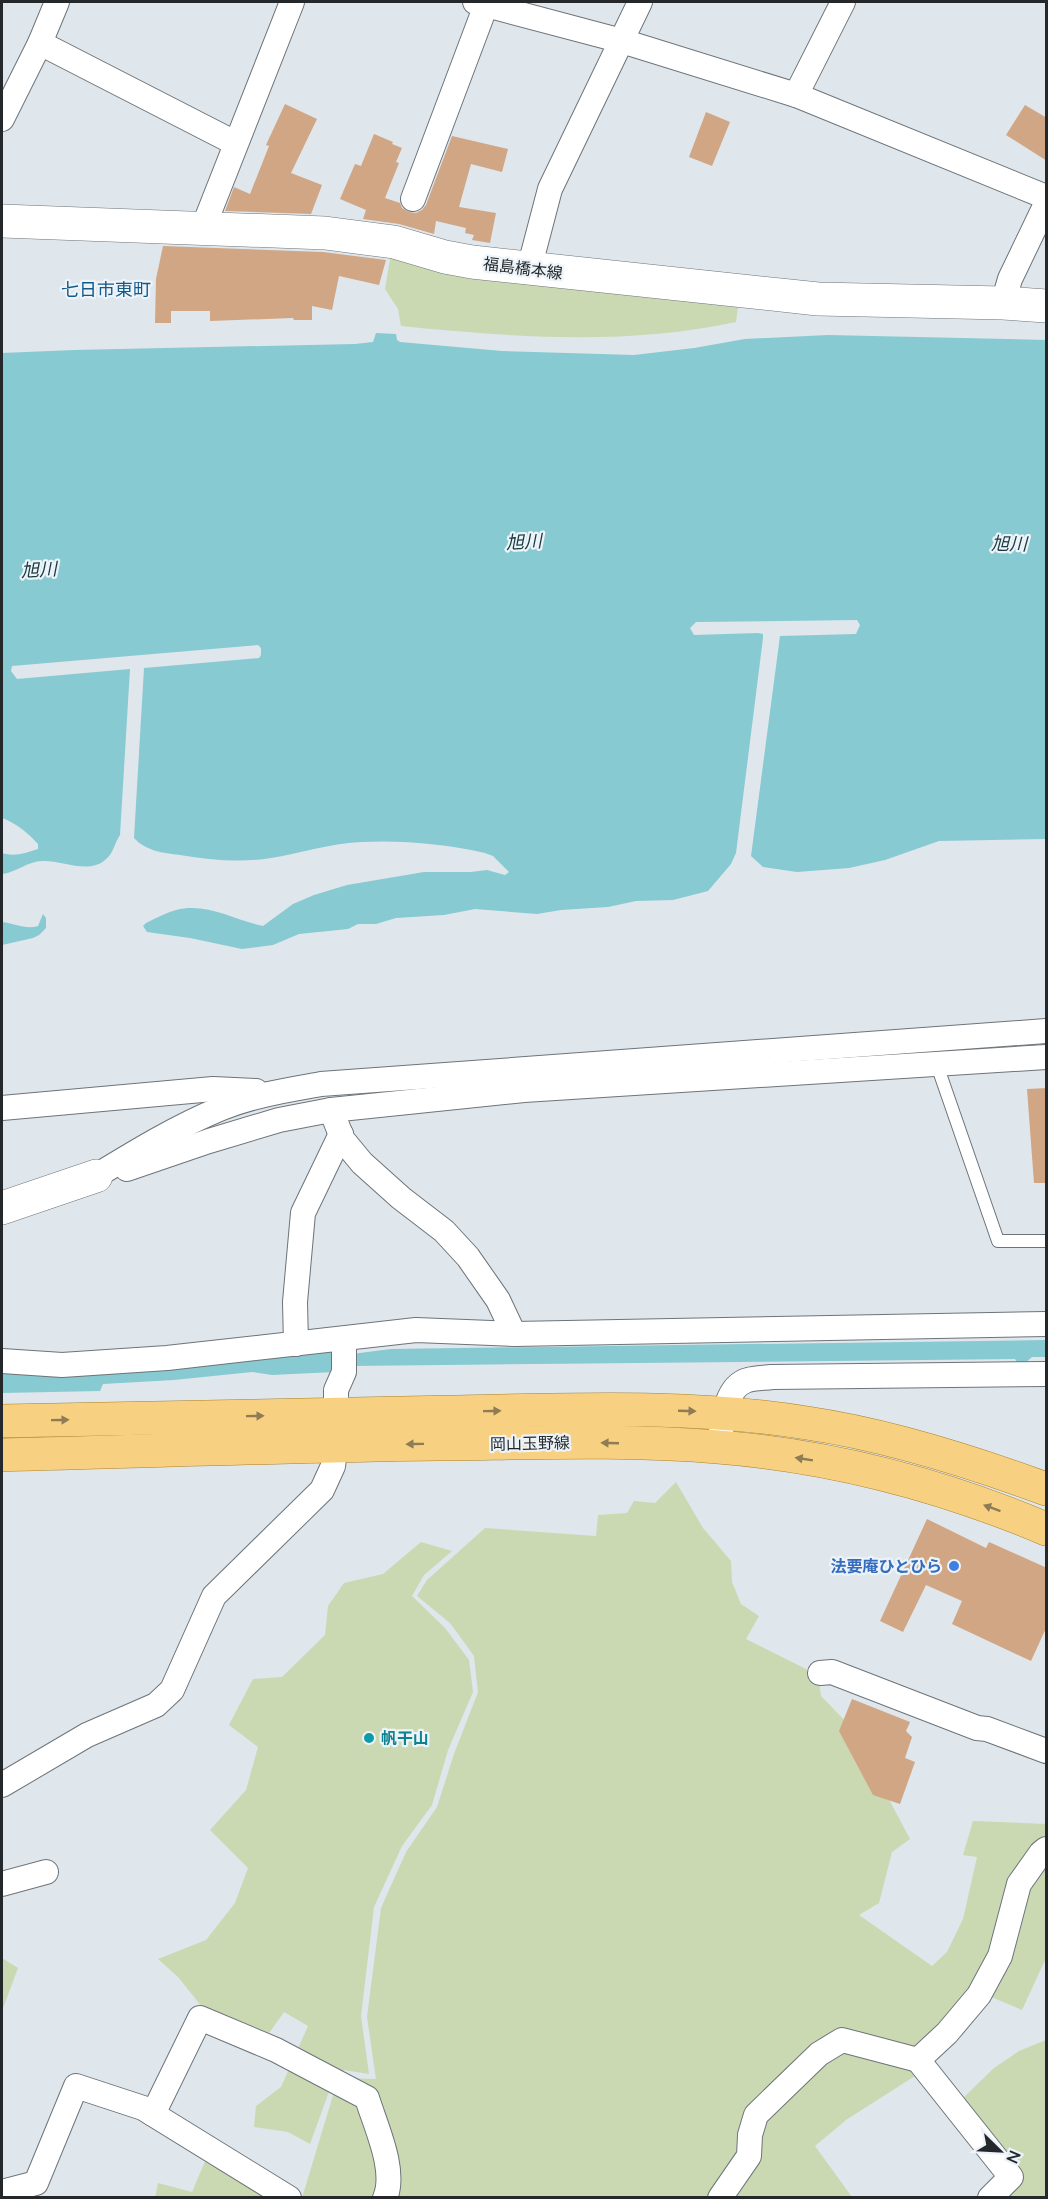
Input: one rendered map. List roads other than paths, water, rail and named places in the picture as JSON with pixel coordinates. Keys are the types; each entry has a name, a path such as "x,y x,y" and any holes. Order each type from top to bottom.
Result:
{"main road":[{"name":"福島橋本線","path":"2,221 325,233 398,243 454,259 818,299 1047,306"},
{"path":"2,1208 96,1176"},
{"name":"岡山玉野線","path":"2,1455 620,1409 723,1413 807,1423 876,1437 964,1462 1047,1490"},
{"name":"岡山玉野線","path":"2,1421 336,1429 719,1447 868,1470 950,1493 1047,1529"}],"street":[{"path":"2,119 40,43 57,2"},
{"path":"203,228 292,2"},
{"path":"529,269 550,189 640,2"},
{"path":"796,95 843,2"},
{"path":"413,199 481,3 622,41 796,95 1047,197"},
{"path":"40,43 236,143"},
{"path":"1004,303 1010,279 1047,204"},
{"path":"96,1176 172,1130 225,1107 276,1092 321,1084 1047,1031"},
{"path":"96,1176 131,1168 279,1120 331,1110 524,1090 1047,1057"},
{"path":"2,1108 213,1089 276,1092"},
{"path":"331,1110 341,1134 362,1163 400,1198 444,1231 468,1257 498,1300 514,1334"},
{"path":"296,1344 295,1302 303,1213 341,1134"},
{"path":"2,1361 62,1365 166,1358 296,1344 344,1353 416,1330 514,1334 1047,1324"},
{"path":"2,1785 87,1735 156,1705 172,1690 214,1596 322,1490 333,1466 336,1390 344,1353"},
{"path":"719,1447 723,1413 733,1391 745,1380 772,1377 1047,1374"},
{"path":"820,1672 832,1672 977,1728 987,1729 1047,1751"},
{"path":"918,2060 947,2033 979,1995 1000,1956 1019,1884 1041,1853 1047,1849"},
{"path":"2,1884 46,1872"},
{"path":"153,2114 200,2018 276,2050 367,2098 388,2163 385,2198"},
{"path":"720,2198 750,2156 750,2135 756,2115 819,2054 842,2040 918,2060 1011,2177 990,2198"},
{"path":"2,2192 36,2182 76,2086 143,2108 289,2198"}],"lane":[{"path":"937,1065 998,1241 1047,1241"}],"water":[{"name":"旭川","path":"376,333 396,334 400,342 502,351 634,355 745,339 828,335 1046,340 1046,839 939,841 885,860 849,868 797,872 763,867 751,856 780,636 856,634 860,625 857,620 696,622 690,628 694,635 763,634 736,853 731,864 708,891 673,900 636,901 608,907 537,914 475,909 444,915 396,918 376,924 358,924 348,929 299,934 273,945 242,949 147,932 143,926 146,923 165,914 187,908 210,910 263,926 293,904 347,885 424,872 487,870 505,875 509,872 493,856 485,853 424,843 350,843 259,860 237,861 155,851 134,838 144,668 259,658 261,648 258,645 12,666 11,671 17,679 130,669 120,835 111,854 94,866 42,861 2,874 2,853 11,855 24,853 38,849 38,844 22,829 2,818 2,353 355,344 373,342"},
{"path":"43,914 46,918 46,928 39,935 2,945 2,922 34,927 38,926"},
{"path":"1046,1340 1046,1357 1032,1357 1025,1363 1017,1362 1015,1359 351,1366 334,1372 272,1375 252,1372 103,1384 100,1391 2,1393 2,1370 334,1349 352,1354 391,1349"}],"place":[{"name":"法要庵ひとひら","path":"954,1566"},
{"name":"帆干山","path":"369,1738"}],"district":[{"name":"七日市東町","path":"106,290"}]}
